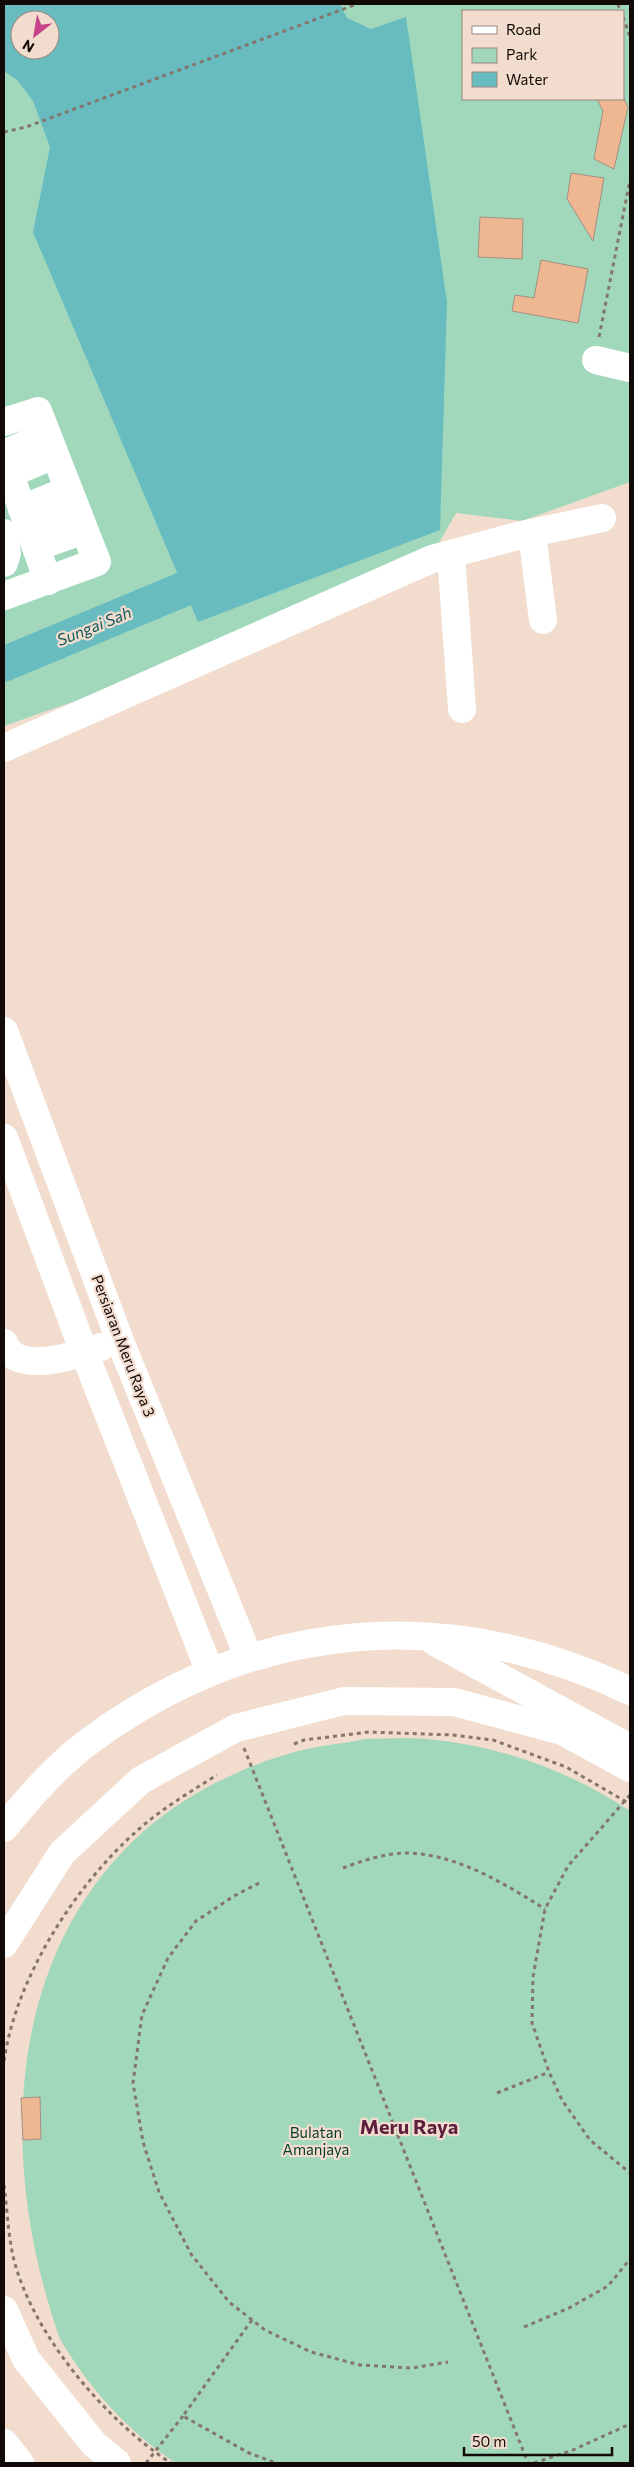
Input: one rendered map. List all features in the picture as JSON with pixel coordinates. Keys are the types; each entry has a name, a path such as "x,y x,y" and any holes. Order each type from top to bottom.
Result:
{"street":[{"path":"598,349 630,368"},
{"path":"4,422 38,410 97,562 4,596"},
{"path":"15,499 52,487"},
{"path":"15,499 52,487"},
{"path":"15,499 52,487"},
{"path":"15,499 48,581"},
{"path":"4,563 15,499"},
{"path":"4,748 432,559 532,533 602,518"},
{"path":"532,533 544,620"},
{"path":"451,554 462,709"},
{"name":"Persiaran Meru Raya 3","path":"4,1031 120,1341 249,1658"},
{"path":"4,1138 84,1352 210,1672"},
{"path":"4,1343 6,1350 21,1360 39,1361 84,1352 120,1341"},
{"path":"4,1828 39,1787 90,1740 148,1702 210,1672 291,1646 379,1635 423,1636 494,1644 563,1662 630,1691"},
{"path":"423,1636 630,1748"},
{"path":"4,1944 62,1853 141,1780 236,1728 344,1701 454,1702 562,1731 630,1768"},
{"path":"4,2310 26,2359 94,2444 117,2463"},
{"path":"4,2443 20,2463"}],"path":[{"path":"4,132 26,127 357,4"},
{"path":"624,20 630,37"},
{"path":"598,349 630,180"},
{"path":"236,1728 528,2463"},
{"path":"294,1744 304,1740 369,1732 454,1735 493,1740 566,1767 630,1804"},
{"path":"4,2061 7,2038 21,1999 40,1956 70,1907 102,1867 138,1830 162,1810 217,1775"},
{"path":"630,1795 568,1866 545,1909 533,1977 532,2023 549,2072 562,2100 590,2140 630,2173"},
{"path":"343,1868 366,1859 410,1853 464,1865 505,1884 545,1909"},
{"path":"259,1883 234,1896 196,1921 168,1958 142,2015 133,2083 142,2142 164,2200 191,2254 229,2302 265,2330 311,2352 360,2365 412,2368 448,2362"},
{"path":"497,2093 549,2072"},
{"path":"4,2185 13,2256 27,2298 38,2318 87,2389 153,2452 171,2463"},
{"path":"524,2327 569,2308 608,2286 630,2259"},
{"path":"146,2463 183,2416 252,2320"},
{"path":"183,2416 249,2454 276,2463"},
{"path":"534,2463 573,2450 630,2424"}],"green space":[{"path":"4,4 630,4 630,482 522,521 456,513 436,548 127,683 4,726"},
{"name":"Bulatan Amanjaya","path":"365,1739 427,1739 481,1747 507,1754 533,1762 583,1783 630,1811 630,2463 176,2463 158,2451 111,2408 84,2375 60,2339 40,2274 28,2206 22,2137 26,2069 39,2002 63,1939 98,1881 146,1829 182,1802 222,1780 264,1762 307,1749"}],"water":[{"path":"4,4 340,4 347,18 371,29 406,17 447,302 440,530 198,622 33,232 50,147 33,101 17,80 4,71"}],"building":[{"path":"624,99 628,107 614,169 594,159 603,111 598,100"},
{"path":"571,173 604,178 593,241 567,199"},
{"path":"480,217 523,219 522,259 478,257"},
{"path":"541,260 588,269 578,323 512,311 515,295 534,298"},
{"path":"40,2097 41,2139 23,2140 21,2098"}],"waterway":[{"name":"Sungai Sah","path":"4,664 184,589"}],"district":[{"name":"Meru Raya","path":"409,2127"}]}
